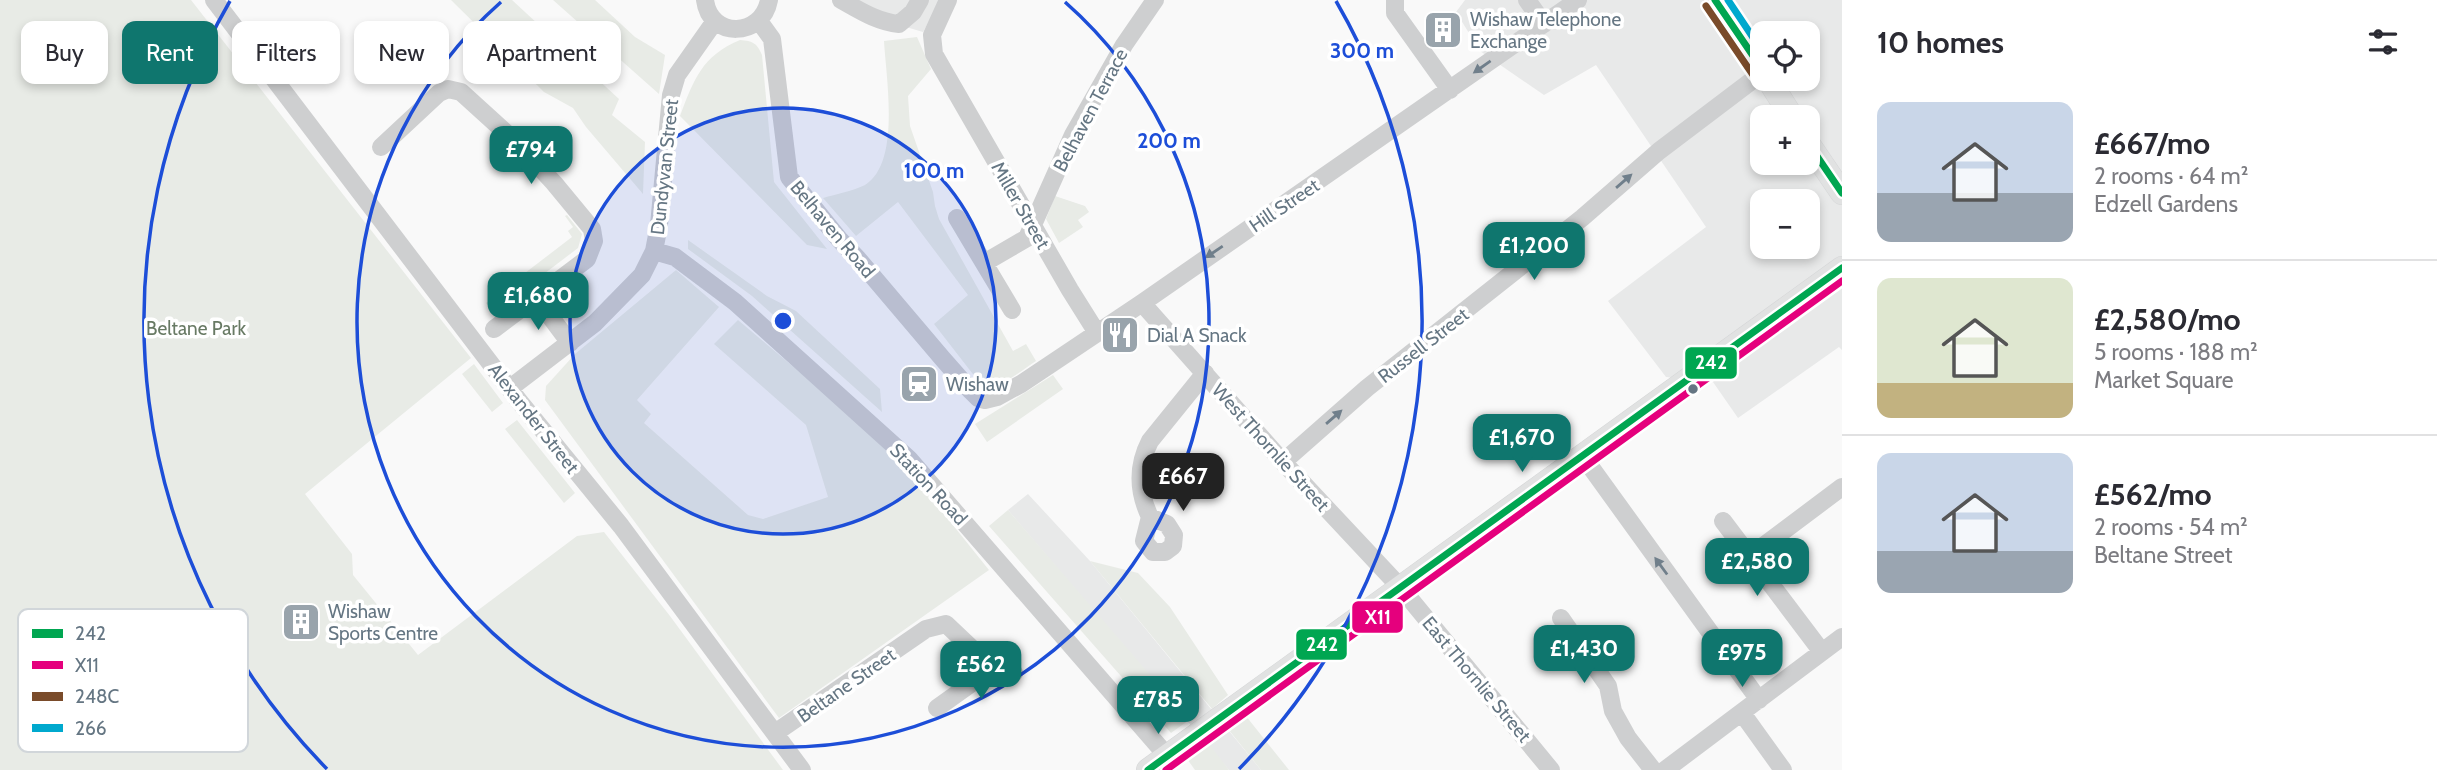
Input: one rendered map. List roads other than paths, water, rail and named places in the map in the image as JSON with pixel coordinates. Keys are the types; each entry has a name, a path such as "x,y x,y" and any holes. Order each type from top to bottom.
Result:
{"main road":[{"path":"1715,0 1750,53"},
{"path":"1820,161 1842,193"},
{"path":"1148,770 1842,268"}],"street":[{"name":"Alexander Street","path":"214,0 510,388 621,526 802,770"},
{"path":"705,0 709,14 715,21 723,27 741,29 759,21 769,0"},
{"path":"841,0 872,17 899,24 920,0"},
{"name":"Miller Street","path":"948,0 932,35 934,54 1097,333"},
{"name":"Belhaven Terrace","path":"984,263 1027,238 1078,125 1124,46 1155,0"},
{"path":"1395,0 1395,13 1450,90"},
{"path":"1527,0 1544,24"},
{"name":"Hill Street","path":"985,400 997,397 1021,384 1142,303 1578,0"},
{"name":"Dundyvan Street","path":"510,388 595,323 642,275 654,251 659,225 671,95 677,75 715,21"},
{"name":"Belhaven Road","path":"759,21 772,39 789,177 956,375 978,398 985,400"},
{"name":"Russell Street","path":"1283,463 1367,388 1582,218 1659,151 1750,80"},
{"path":"381,146 439,93 448,89 461,92 515,141 555,183 592,229 594,241 587,259 494,329"},
{"path":"957,218 1012,310"},
{"name":"Station Road","path":"654,251 675,257 735,302 909,459 1167,757"},
{"path":"537,299 570,343"},
{"name":"West Thornlie Street","path":"1142,303 1283,463 1401,588"},
{"path":"1150,517 1141,488 1143,454 1150,441 1205,373"},
{"path":"1583,455 1759,701"},
{"path":"1750,556 1842,487"},
{"path":"1723,521 1822,652"},
{"name":"East Thornlie Street","path":"1401,588 1552,770"},
{"path":"1561,618 1608,686 1613,711 1628,738 1653,770"},
{"name":"Beltane Street","path":"775,733 926,629 936,625 946,624 983,659 1014,673"},
{"path":"1665,770 1842,637"},
{"path":"937,708 972,683 983,659"},
{"path":"1742,713 1783,770"}],"place":[{"name":"Wishaw Telephone Exchange","path":"1443,30"},
{"name":"Dial A Snack","path":"1120,335"},
{"name":"Wishaw","path":"919,384"},
{"name":"Wishaw Sports Centre","path":"301,622"}],"park label":[{"name":"Beltane Park","path":"196,328"}]}
